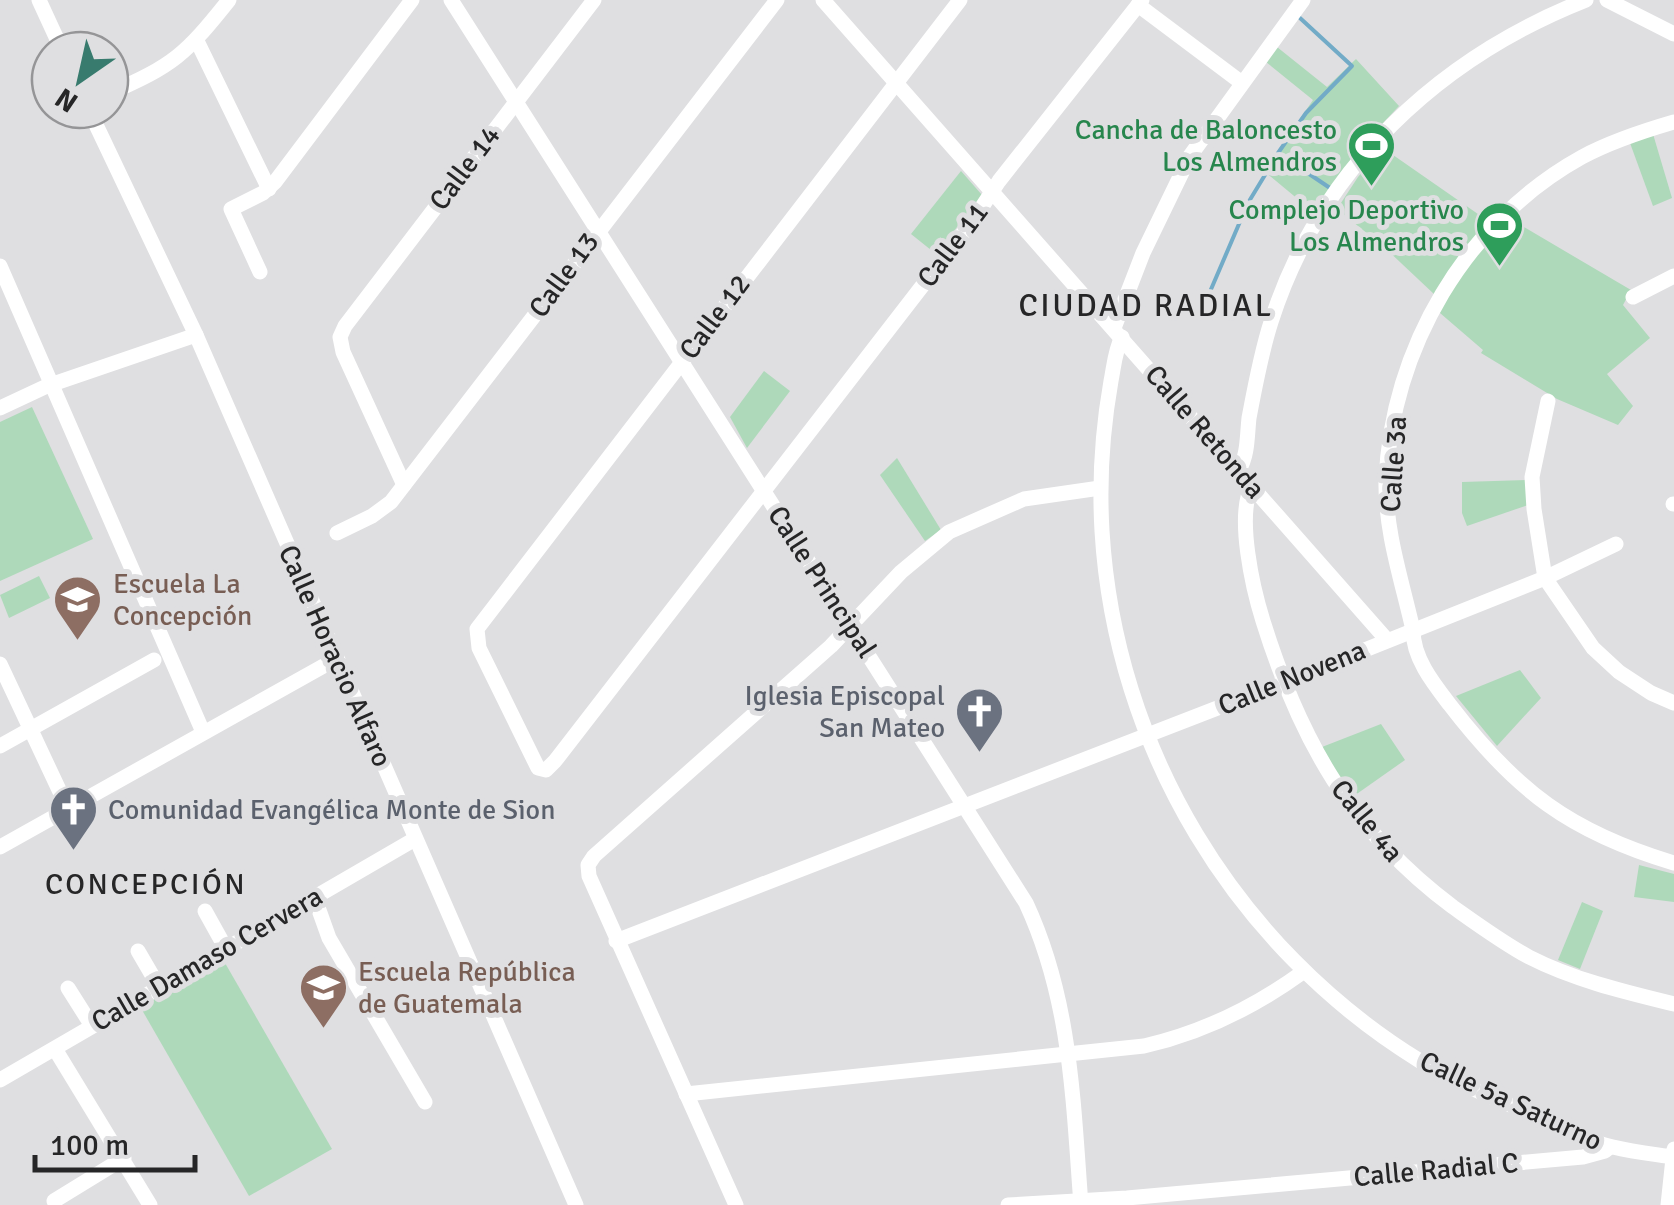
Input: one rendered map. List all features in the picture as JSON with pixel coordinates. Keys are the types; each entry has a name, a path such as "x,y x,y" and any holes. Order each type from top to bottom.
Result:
{"street":[{"path":"38,0 52,30"},
{"path":"130,84 172,64 229,0"},
{"path":"260,272 231,210 269,188 412,0"},
{"name":"Calle Principal","path":"451,0 1012,878 1042,937 1058,989 1081,1203"},
{"name":"Calle 14","path":"404,485 343,352 340,337 594,0"},
{"name":"Calle 13","path":"336,533 384,509 404,485 596,230 777,0"},
{"name":"Calle Retonda","path":"823,0 1387,640"},
{"name":"Calle 12","path":"542,770 534,764 476,638 482,621 960,0"},
{"name":"Calle 5a Saturno","path":"1303,0 1198,145 1168,196 1118,332 1105,416 1100,488 1103,547 1114,629 1145,736 1171,792 1207,854 1304,972 1354,1015 1423,1063 1460,1083 1610,1146 1673,1157"},
{"path":"1239,470 1270,325 1331,200 1396,120 1449,73 1532,22 1586,0"},
{"path":"1140,3 1242,84"},
{"name":"Calle 11","path":"542,770 556,760 1140,3"},
{"path":"1616,3 1674,34"},
{"path":"196,40 269,188"},
{"name":"Calle 3a","path":"1674,122 1582,157 1527,196 1476,243 1440,297 1401,391 1386,482 1389,527 1413,630 1413,647 1438,690 1518,783 1562,816 1627,849 1674,863"},
{"name":"Calle Horacio Alfaro","path":"98,130 196,336 576,1205"},
{"path":"0,266 46,387 203,732"},
{"path":"1634,297 1674,276"},
{"path":"0,408 46,387 196,336"},
{"path":"1548,401 1532,477 1545,578 1593,648 1619,672 1674,703"},
{"name":"Calle 4a","path":"1252,486 1247,498 1249,553 1259,610 1282,683 1339,792 1382,846 1421,883 1529,957 1584,980 1674,1004"},
{"path":"736,1205 616,941 588,876 588,865 831,646 901,572 949,532 1024,499 1100,488"},
{"name":"Calle Novena","path":"616,941 1282,683 1545,578 1616,544"},
{"path":"0,847 336,659"},
{"path":"0,746 154,660"},
{"path":"0,664 68,809"},
{"name":"Calle Damaso Cervera","path":"0,1080 416,839"},
{"path":"314,896 329,938 426,1102"},
{"path":"205,911 225,947"},
{"path":"138,952 159,987"},
{"path":"686,1094 1144,1046 1234,1013 1304,972"},
{"path":"68,988 92,1026"},
{"path":"55,1049 150,1205"},
{"name":"Calle Radial C","path":"1008,1205 1081,1203 1583,1157 1610,1146"},
{"path":"1668,1205 1674,1148"},
{"path":"54,1201 124,1158"}],"green space":[{"path":"1277,47 1327,87 1356,59 1399,106 1369,138 1317,215 1264,171 1313,100 1266,62"},
{"path":"1653,134 1672,198 1653,206 1630,143"},
{"name":"Complejo Deportivo Los Almendros","path":"1383,148 1488,221 1512,220 1631,290 1623,305 1650,338 1607,374 1633,406 1618,425 1557,399 1481,353 1483,350 1440,313 1435,295 1337,209"},
{"path":"961,171 982,195 936,254 911,234"},
{"path":"764,371 790,391 747,448 730,417"},
{"path":"32,407 93,539 0,581 0,422"},
{"path":"897,458 941,530 925,541 880,475"},
{"path":"1526,480 1528,505 1467,526 1462,513 1462,482"},
{"path":"39,576 50,598 9,618 0,595"},
{"path":"1520,670 1541,698 1497,746 1456,696"},
{"path":"1381,724 1405,760 1351,798 1322,747"},
{"path":"1639,865 1674,874 1674,902 1634,897"},
{"path":"1582,902 1603,911 1580,969 1558,960"},
{"path":"221,956 332,1149 249,1196 138,1003"}],"waterway":[{"path":"1300,18 1352,66 1306,113 1278,153 1330,188"},
{"path":"1203,308 1248,203 1277,155"}],"place":[{"name":"Cancha de Baloncesto Los Almendros","path":"1372,188"},
{"name":"Complejo Deportivo Los Almendros","path":"1499,268"},
{"name":"Escuela La Concepción","path":"78,642"},
{"name":"Iglesia Episcopal San Mateo","path":"980,754"},
{"name":"Comunidad Evangélica Monte de Sion","path":"73,852"},
{"name":"Escuela República de Guatemala","path":"323,1030"}],"district":[{"name":"CIUDAD RADIAL","path":"1146,305"},
{"name":"CONCEPCIÓN","path":"146,884"}]}
